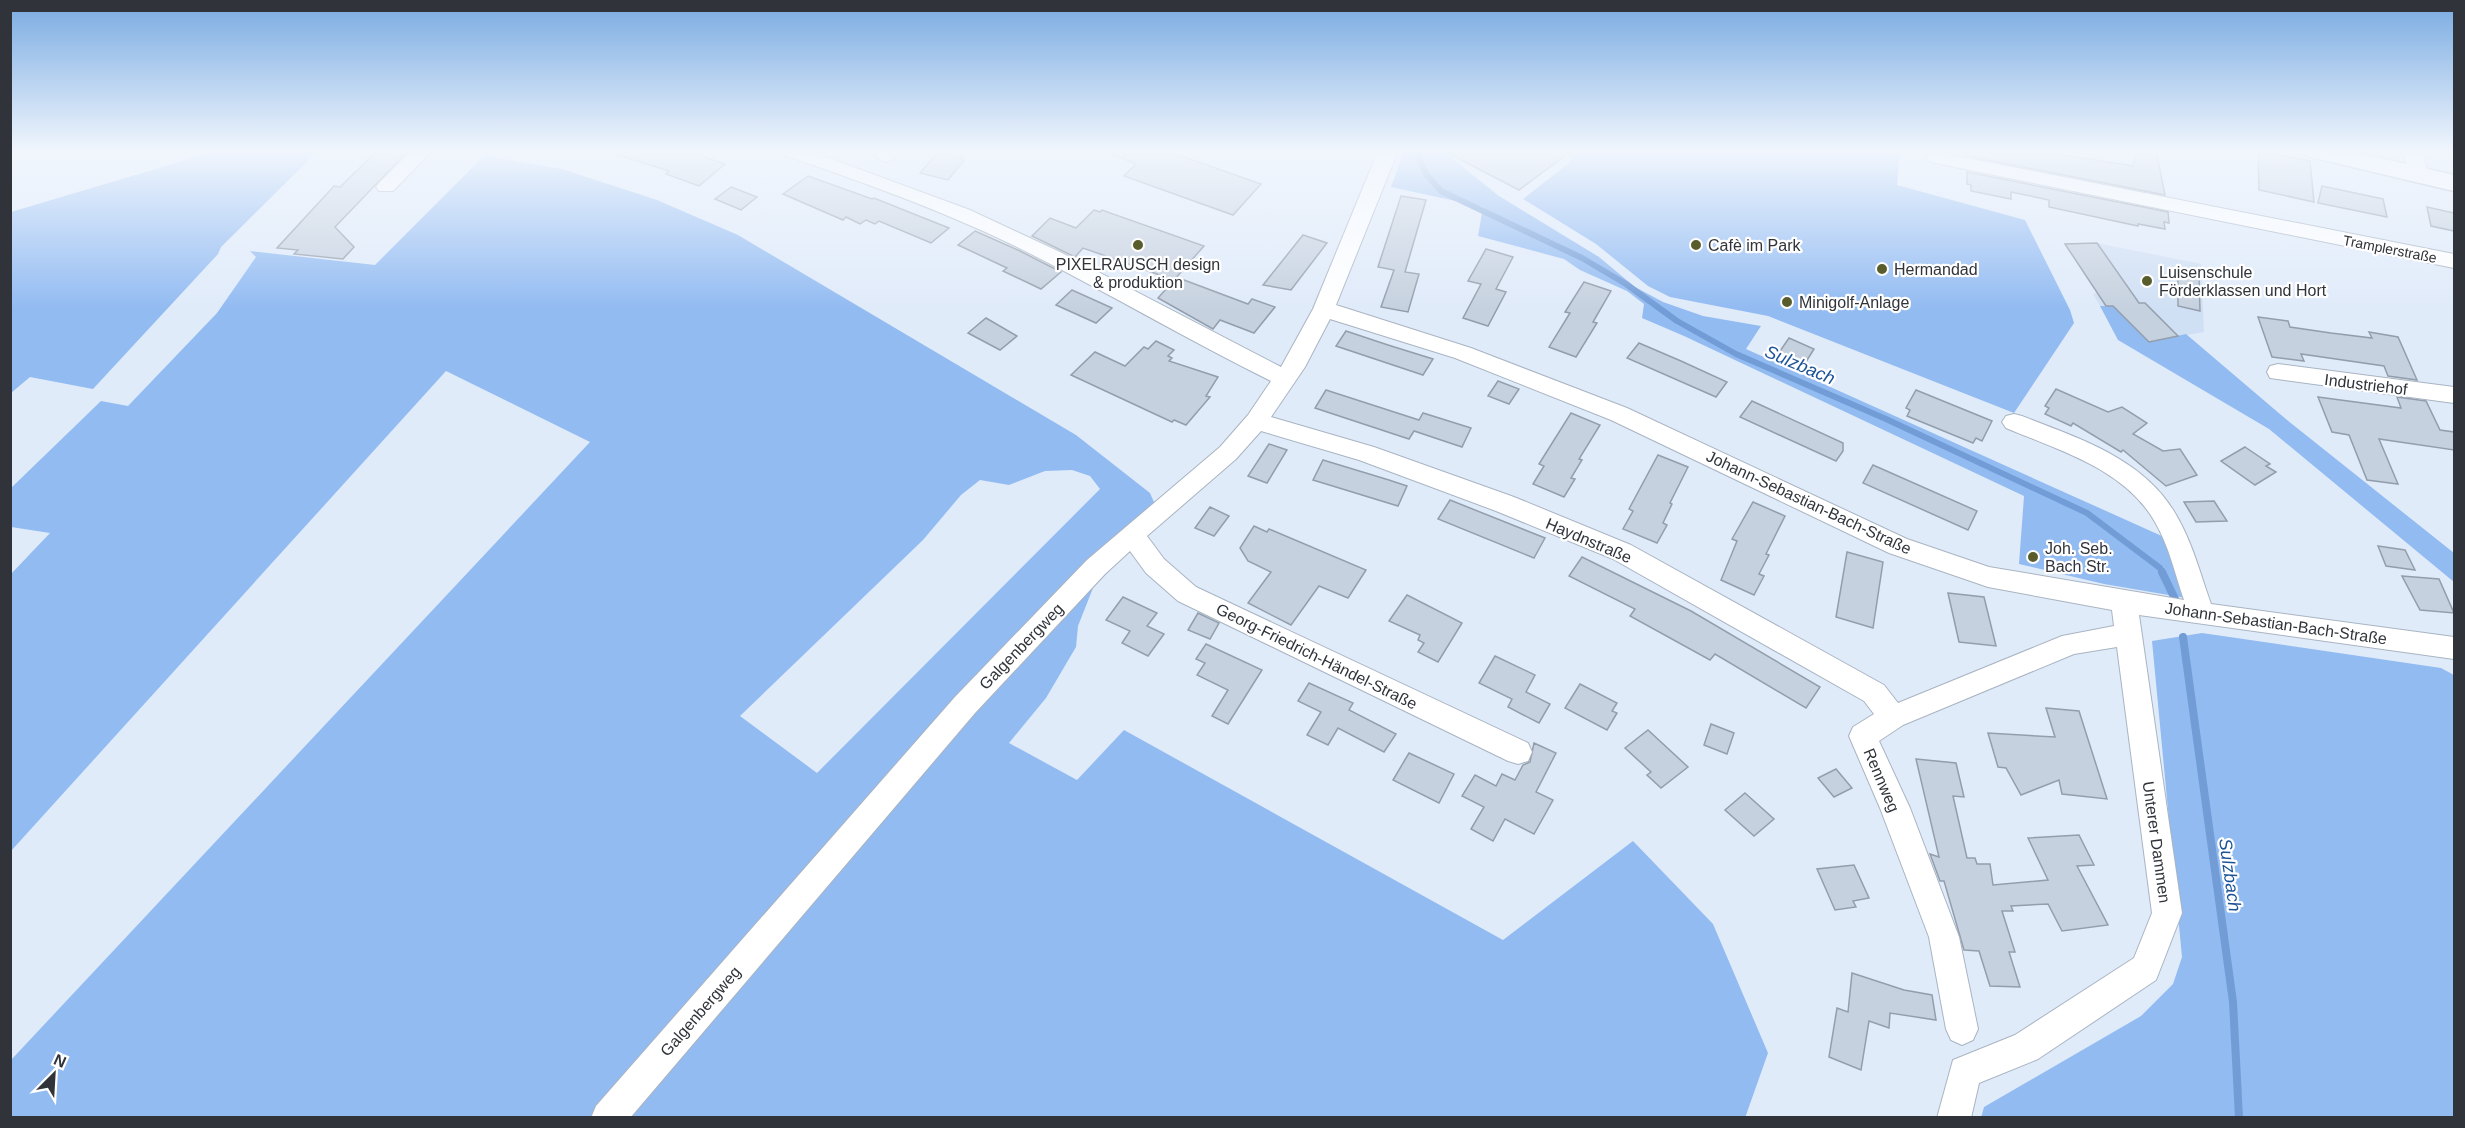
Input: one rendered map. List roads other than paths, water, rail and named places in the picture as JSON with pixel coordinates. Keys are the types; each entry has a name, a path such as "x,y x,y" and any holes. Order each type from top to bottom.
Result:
{"street":[{"path":"931,204 1019,240 1215,345 1286,379"},
{"name":"Galgenbergweg","path":"608,1118 965,705 1096,567 1196,478 1228,453 1256,422 1286,379 1324,309 1367,204"},
{"name":"Tramplerstraße","path":"2166,204 2454,261"},
{"name":"Johann-Sebastian-Bach-Straße","path":"1324,309 1463,352 1619,414 1898,546 1988,578 2124,602 2454,648"},
{"name":"Industriehof","path":"2278,372 2454,396"},
{"name":"Haydnstraße","path":"1256,422 1366,453 1505,504 1622,552 1874,693 1893,717"},
{"path":"2014,422 2092,455 2149,495 2173,534 2201,612"},
{"name":"Georg-Friedrich-Händel-Straße","path":"1133,536 1155,566 1187,594 1518,752"},
{"name":"Unterer Dammen","path":"1954,1118 1965,1072 2026,1047 2145,969 2167,913 2124,602"},
{"name":"Rennweg","path":"1962,1029 1944,937 1895,808 1863,736 1893,717 2071,644 2129,634"}],"waterway":[{"name":"Sulzbach","path":"1468,204 1582,258 1626,284 1677,321 1736,354 1886,419 2087,513 2160,568 2162,573"},
{"name":"Sulzbach","path":"2162,572 2175,599"},
{"name":"Sulzbach","path":"2183,637 2233,1002 2239,1118"}],"place":[{"name":"PIXELRAUSCH design & produktion","path":"1138,245"},
{"name":"Cafè im Park","path":"1696,245"},
{"name":"Hermandad","path":"1882,269"},
{"name":"Luisenschule Förderklassen und Hort","path":"2147,281"},
{"name":"Minigolf-Anlage","path":"1787,302"},
{"name":"Joh. Seb. Bach Str.","path":"2033,557"}]}
